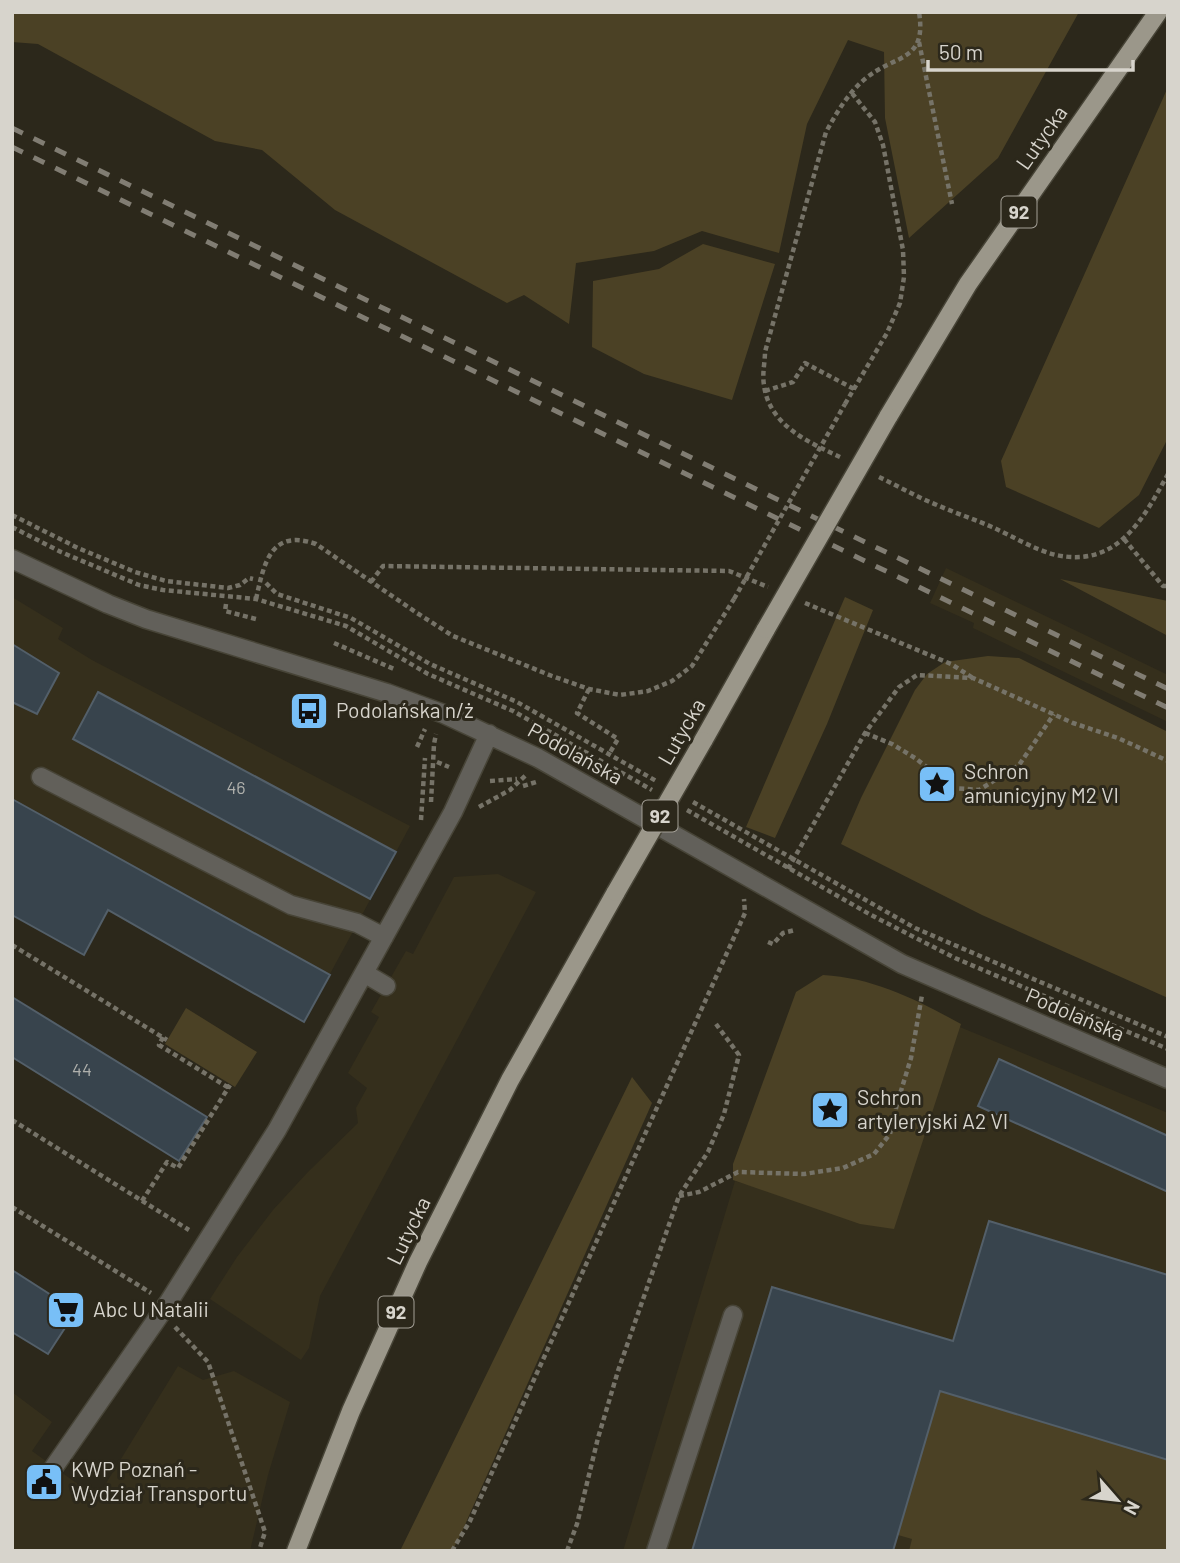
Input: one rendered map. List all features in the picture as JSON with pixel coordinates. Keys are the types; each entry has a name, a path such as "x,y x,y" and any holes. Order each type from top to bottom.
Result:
{"main road":[{"name":"Lutycka","path":"296,1551 351,1411 418,1262 510,1080 766,629 968,284 1158,12"}],"street":[{"name":"Podolańska","path":"12,559 146,619 387,692 489,734 538,758 902,964 1168,1079"},
{"path":"54,1466 165,1308 277,1130 453,812 489,734"},
{"path":"41,777 291,905 357,923 384,937"},
{"path":"364,973 386,986"},
{"path":"656,1551 733,1315"}],"path":[{"path":"919,12 919,42 952,204"},
{"path":"256,599 265,561 280,544 291,540 304,540 316,544 453,636 589,689 620,695 648,691 672,681 692,666 734,599 887,333 900,303 904,277 903,250 883,145 875,122 851,92 881,68 912,52 919,42"},
{"path":"765,391 793,382 806,363 854,388"},
{"path":"12,515 78,548 135,572 166,581 228,590 249,578 253,579"},
{"path":"1124,539 1163,586 1168,586"},
{"path":"372,582 383,566 729,571 779,592"},
{"path":"266,583 277,594 351,618 448,675 517,702 667,787"},
{"path":"803,602 951,664 973,678 1073,723 1118,738 1168,761"},
{"path":"226,604 225,611 256,619"},
{"path":"334,643 405,675"},
{"path":"788,868 865,733 899,687 917,675 973,678"},
{"path":"589,689 577,713 618,739 609,754"},
{"path":"865,733 892,744 915,758 954,788 979,790 1019,765 1054,714"},
{"path":"417,747 427,722"},
{"path":"431,811 434,744 438,729"},
{"path":"453,812 480,807 510,790 530,771 551,732"},
{"path":"421,827 425,758"},
{"path":"485,782 517,779"},
{"path":"523,786 540,781"},
{"path":"690,800 915,928 1168,1037"},
{"path":"452,1551 470,1521 738,928 746,905 739,894"},
{"path":"738,928 745,931"},
{"path":"12,945 165,1039 159,1045 230,1087 178,1168 167,1162 142,1201"},
{"path":"679,1196 699,1192 738,1172 804,1174 843,1168 874,1154 890,1134 911,1058 922,995"},
{"path":"567,1551 577,1524 618,1371 679,1196 708,1152 724,1114 739,1055 716,1024"},
{"path":"12,1120 207,1241"},
{"path":"12,1207 165,1308 208,1362 265,1532 259,1551"}],"shaded area":[{"path":"12,12 1079,12 998,158 909,238 885,118 884,52 848,40 807,124 779,253 702,231 654,251 576,263 569,324 524,295 507,303 335,210 262,150 215,141 38,44 12,42"},
{"path":"1168,87 1168,438 1139,495 1099,528 1006,487 1001,461"},
{"path":"703,244 775,264 732,400 644,374 592,347 593,281 659,269"},
{"path":"946,568 1168,675 1168,722 973,628 974,623 930,603"},
{"path":"1060,579 1168,601 1168,636"},
{"path":"12,597 63,628 58,639 92,660 410,826 304,1022 108,911 84,955 12,915"},
{"path":"845,597 873,610 827,724 775,838 746,827"},
{"path":"988,656 1019,658 1168,732 1168,998 982,915 841,844 915,690 927,674 945,662"},
{"path":"498,874 536,892 320,1296 309,1348 301,1360 210,1299 237,1257 273,1210 358,1123 356,1108 367,1088 348,1073 379,1017 371,1012 406,951 413,954 454,877"},
{"path":"823,975 878,985 961,1024 894,1229 860,1224 733,1180 733,1164 796,992"},
{"path":"186,1008 257,1052 235,1087 165,1044"},
{"path":"950,1023 1168,1113 1168,1551 623,1551 735,1181 887,1224"},
{"path":"632,1077 652,1103 460,1536 452,1551 400,1551"},
{"path":"178,1366 203,1380 234,1371 290,1402 268,1475 250,1551 12,1551 12,1392 52,1422 32,1451 97,1498"},
{"path":"940,1391 1168,1460 1167,1551 909,1551 912,1539 898,1535"}],"building":[{"path":"12,644 59,673 37,714 12,702"},
{"path":"98,692 396,852 370,899 73,739"},
{"path":"12,799 330,975 304,1022 108,910 84,955 12,915"},
{"path":"12,997 207,1117 179,1161 12,1057"},
{"path":"999,1059 1168,1136 1168,1192 978,1106"},
{"path":"989,1221 1168,1275 1168,1460 940,1391 893,1551 692,1551 772,1287 953,1341"},
{"path":"12,1270 76,1311 48,1354 12,1332"}],"railway":[{"path":"12,128 1168,689"},
{"path":"12,147 1168,708"}],"place":[{"name":"Podolańska n/ż","path":"309,711"},
{"name":"Schron amunicyjny M2 VI","path":"937,784"},
{"name":"Schron artyleryjski A2 VI","path":"830,1110"},
{"name":"Abc U Natalii","path":"66,1310"},
{"name":"KWP Poznań - Wydział Transportu","path":"44,1482"}]}
